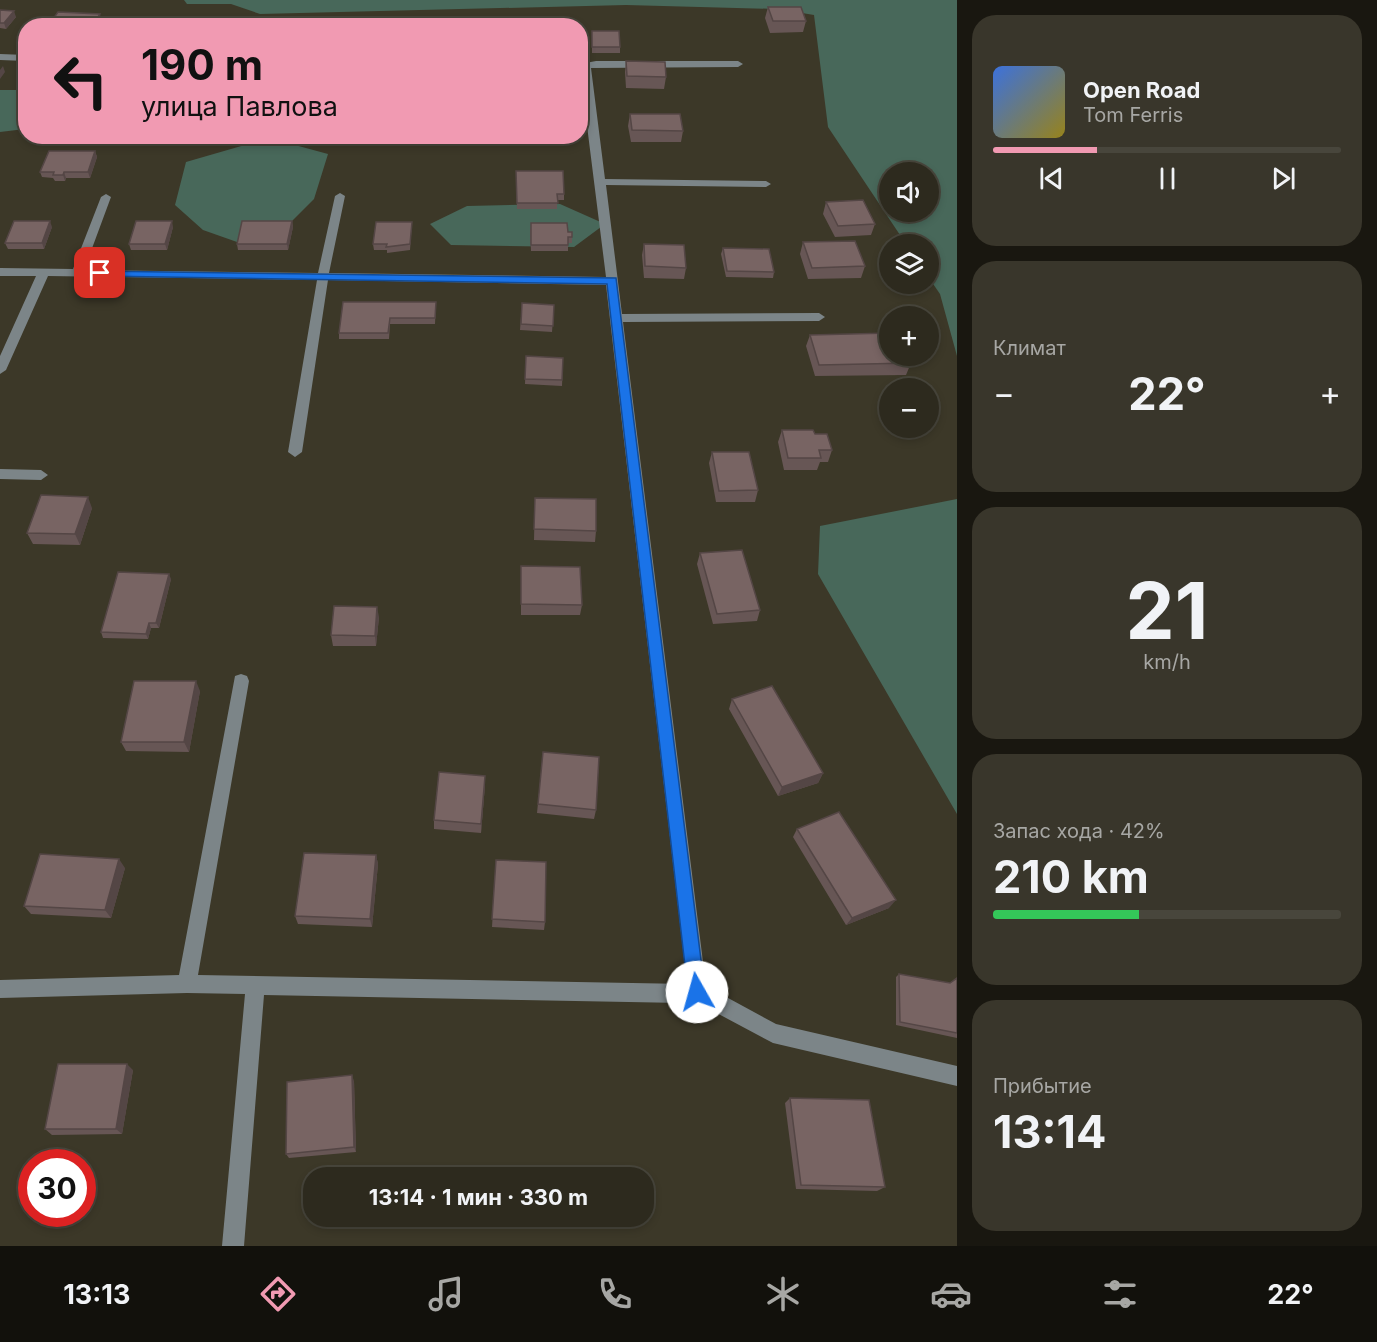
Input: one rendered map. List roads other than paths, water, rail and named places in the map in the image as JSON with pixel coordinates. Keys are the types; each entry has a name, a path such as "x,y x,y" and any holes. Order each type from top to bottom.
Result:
{"street":[{"path":"0,57 18,58"},
{"path":"588,67 738,64"},
{"path":"588,101 618,318 697,992"},
{"path":"600,182 766,184"},
{"path":"295,452 323,276 340,195"},
{"path":"78,273 106,197"},
{"path":"0,272 612,280"},
{"path":"0,370 44,272"},
{"path":"618,318 819,317"},
{"path":"0,474 41,475"},
{"path":"187,984 240,681"},
{"path":"0,988 187,984 682,994 697,992 773,1034 957,1076"},
{"path":"233,1246 255,986"}]}
